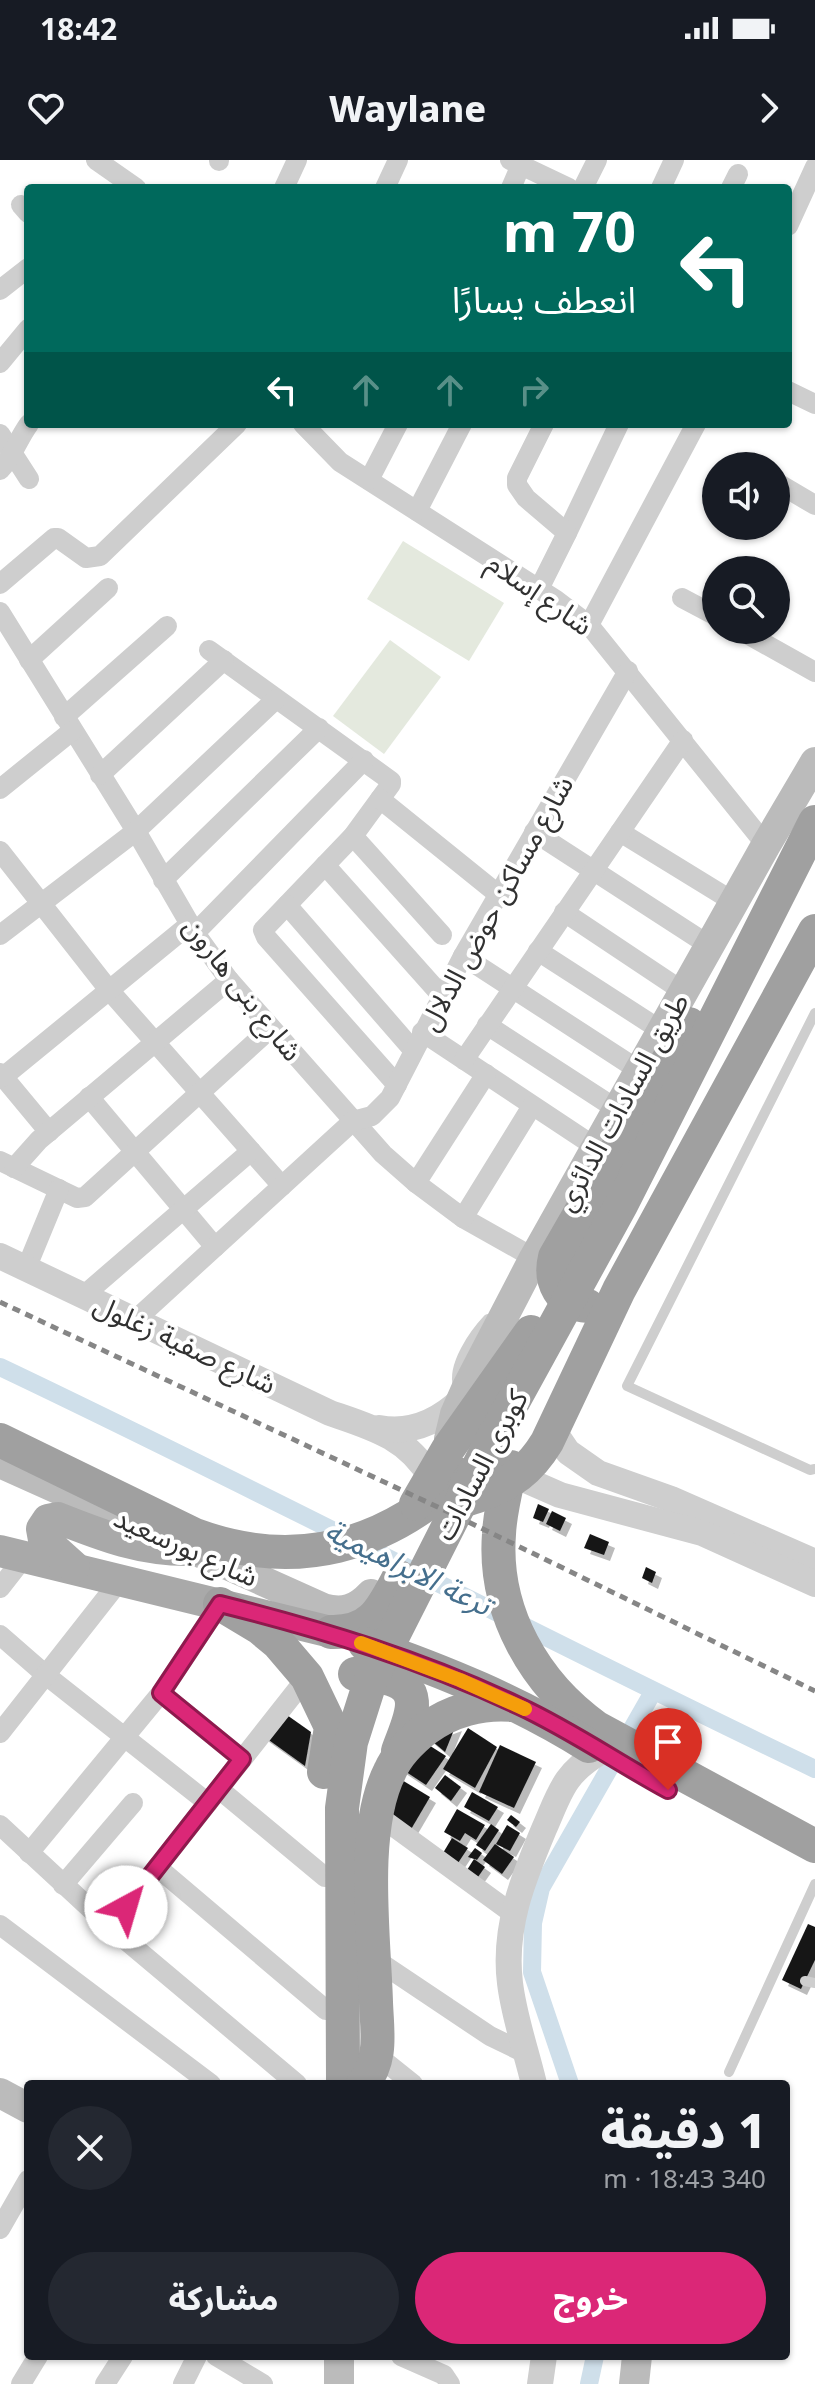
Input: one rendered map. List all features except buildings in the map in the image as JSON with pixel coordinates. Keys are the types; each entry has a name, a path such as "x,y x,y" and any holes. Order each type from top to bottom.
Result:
{"highway":[{"path":"546,1254 722,966 799,885 815,822"},
{"name":"كوبرى السادات","path":"343,2080 359,1810 372,1733 390,1682 505,1440 799,885"},
{"path":"411,1537 444,1510 500,1488 520,1476 536,1461 619,1290 815,931"},
{"path":"597,1148 546,1254 554,1282 569,1301 592,1307 604,1303 619,1290"},
{"path":"331,1632 353,1630 381,1611 379,1597 411,1537 440,1464 527,1336 536,1328 559,1326 573,1334 582,1348 583,1365"},
{"path":"0,1440 195,1535 220,1544 271,1553 323,1550 349,1544 397,1524 446,1490 505,1440"},
{"name":"كوبرى السادات","path":"505,1440 499,1534 500,1576 510,1618 539,1673 566,1704 597,1728 815,1846"},
{"path":"220,1604 260,1628 285,1651 307,1677 331,1727"},
{"path":"331,1632 520,1706 643,1777 815,1869"},
{"path":"334,2080 326,2010 323,1796 331,1727 346,1682 351,1676 365,1673 398,1681 410,1692 413,1709 381,1793 359,1810 372,1874 375,1959 367,2075"},
{"path":"394,1763 419,1735 450,1715 482,1706 520,1706"},
{"name":"كوبرى السادات","path":"359,1810 358,1875 367,2075"}],"main road":[{"name":"طريق السادات الدائري","path":"597,1148 815,762"},
{"path":"440,1464 463,1397 505,1315 546,1254"},
{"name":"شارع بورسعيد","path":"0,1463 334,1611 355,1608 379,1597"},
{"path":"74,1567 44,1540 42,1529 48,1520 58,1518 133,1546 192,1550"},
{"path":"13,1554 331,1632"},
{"path":"339,2360 339,2384"},
{"path":"359,2360 359,2384"},
{"path":"634,2384 637,2360"}],"street":[{"path":"96,160 130,184"},
{"path":"286,184 297,160"},
{"path":"387,184 398,160"},
{"path":"585,184 597,160"},
{"path":"663,184 674,160"},
{"path":"512,184 518,162 561,184"},
{"path":"792,217 815,167"},
{"path":"0,290 24,271"},
{"path":"0,363 24,334"},
{"path":"792,393 815,404"},
{"path":"0,470 13,454 26,428"},
{"path":"0,584 54,538 86,558 100,556 233,428"},
{"name":"شارع إسلام","path":"306,428 340,462 539,589 589,625 766,845"},
{"path":"369,480 396,428"},
{"path":"417,511 460,428"},
{"path":"542,428 517,478 517,485 526,498 567,533"},
{"path":"539,589 617,428"},
{"path":"589,625 694,428"},
{"path":"0,434 29,479"},
{"path":"790,490 815,505"},
{"path":"29,660 108,588"},
{"path":"682,598 702,609"},
{"name":"شارع بنى هارون","path":"0,612 8,642 29,660 136,831 192,929 229,980 383,1154 416,1183 463,1218 546,1254"},
{"path":"0,789 167,626"},
{"path":"765,644 815,672"},
{"path":"100,775 217,655 391,781 353,836 264,926 264,934 397,1085"},
{"name":"شارع مساكن حوض الدلال","path":"133,1322 353,1121 372,1116 390,1098 441,995 628,671"},
{"path":"0,935 136,831 276,699"},
{"path":"163,880 319,728"},
{"path":"464,1060 683,740"},
{"path":"49,1132 2,1075 192,929 364,760"},
{"path":"380,799 499,895"},
{"path":"534,832 710,946"},
{"path":"620,832 734,902"},
{"path":"353,836 442,935"},
{"path":"0,851 109,990 282,1186"},
{"path":"325,865 441,995"},
{"path":"287,905 418,1041 464,1060 597,1148"},
{"path":"564,912 684,992"},
{"path":"538,951 662,1031"},
{"path":"463,956 640,1071"},
{"path":"229,980 7,1164 77,1198 85,1197 271,1028"},
{"path":"487,1025 618,1110"},
{"path":"416,1183 486,1074"},
{"path":"89,1097 215,1247"},
{"path":"463,1218 532,1106"},
{"path":"83,1296 251,1151"},
{"path":"26,1269 59,1189"},
{"name":"شارع صفية زغلول","path":"0,1256 133,1322 330,1413 385,1432 440,1464"},
{"name":"شارع صفية زغلول","path":"372,1427 400,1430 428,1424 440,1418 463,1397"},
{"path":"553,1430 568,1452 587,1468 810,1556"},
{"path":"440,1464 520,1476 560,1495 702,1533 815,1584"},
{"path":"587,1468 581,1474 582,1487 619,1509"},
{"path":"0,1588 13,1554"},
{"path":"0,1733 121,1579"},
{"path":"29,1853 161,1693 220,1604"},
{"path":"0,1635 125,1738 214,1796 325,1877"},
{"path":"110,1927 307,1677"},
{"path":"161,1693 242,1759"},
{"path":"555,1724 567,1777"},
{"path":"533,2080 509,1970 513,1914 522,1882 567,1777 600,1752"},
{"path":"63,1885 133,1803"},
{"path":"359,1810 513,1914"},
{"path":"2,1831 110,1927 292,2080"},
{"path":"157,1867 326,2010"},
{"path":"0,1925 206,2080"},
{"path":"375,1959 490,2036 527,2054"},
{"path":"367,2075 393,2080"},
{"path":"0,2229 24,2187"},
{"path":"21,2384 36,2360"},
{"path":"105,2384 120,2360"},
{"path":"183,2384 195,2360"},
{"path":"223,2360 263,2384"},
{"path":"410,2360 444,2375 450,2384"},
{"path":"540,2384 543,2360"}],"lane":[{"path":"815,1013 627,1386 810,1470 815,1469"},
{"path":"729,2072 781,1969 815,1884"}],"shaded area":[{"path":"403,541 504,603 469,661 367,599"},
{"path":"390,640 441,677 384,754 333,716"}],"waterway":[{"name":"ترعة الابراهيمية","path":"0,1367 815,1769"},
{"path":"569,2080 532,1972 533,1923 541,1888 653,1692"},
{"path":"589,2384 594,2360"}],"railway":[{"path":"0,1302 444,1510 815,1691"}],"slow traffic":[{"path":"361,1643 460,1680 525,1709"}],"route":[{"path":"126,1907 242,1759 161,1693 220,1604 331,1632 460,1680 555,1724 668,1790"}]}
